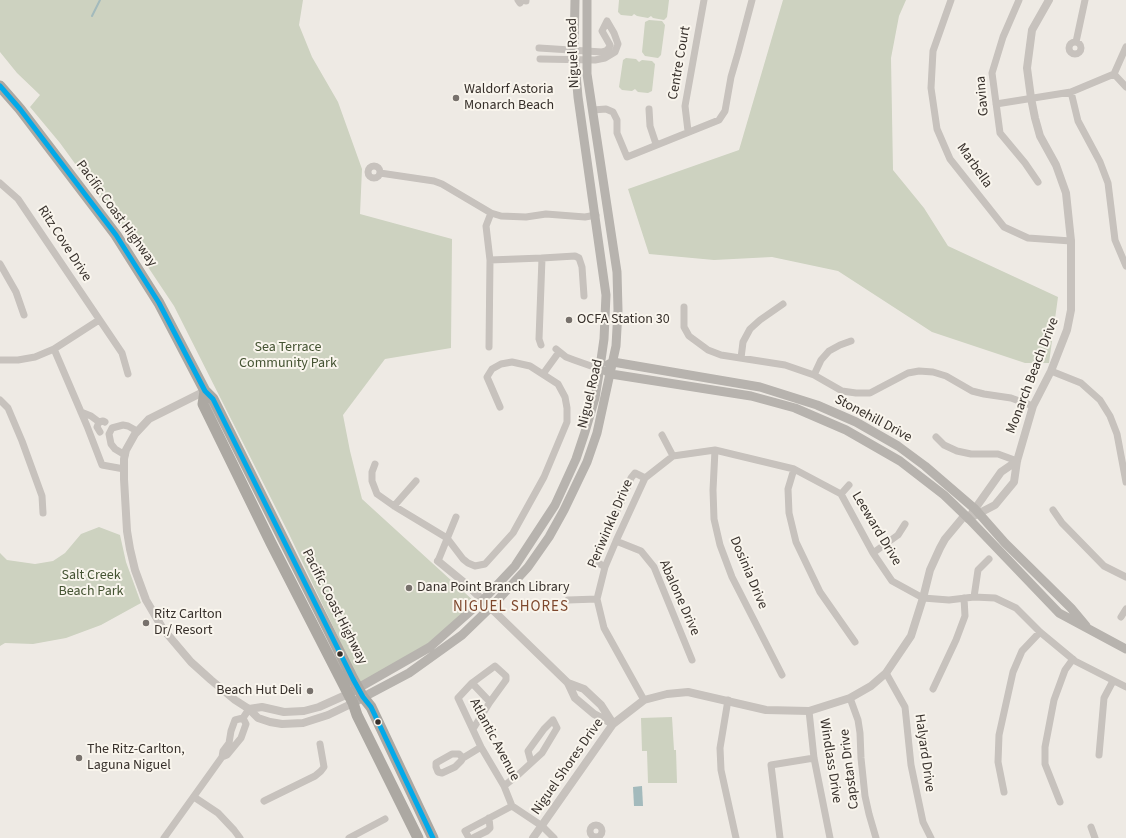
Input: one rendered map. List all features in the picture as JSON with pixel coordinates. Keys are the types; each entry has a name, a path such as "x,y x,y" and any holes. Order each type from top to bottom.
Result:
{"highway":[{"name":"Pacific Coast Highway","path":"0,86 20,109 116,235 159,303 205,391 213,399 282,537 356,695 357,715 418,838"},
{"name":"Pacific Coast Highway","path":"205,391 203,404 271,543 356,695 371,707 433,838"}],"main road":[{"name":"Niguel Road","path":"356,695 430,647 483,600 515,566 555,505 576,459 585,432 595,398 600,367 604,339 606,296 596,215 581,119 574,55 575,0"},
{"name":"Niguel Road","path":"356,695 409,674 462,635 490,608 528,567 549,537 564,510 587,462 598,433 616,346 618,317 617,272 587,74 587,0"},
{"path":"600,367 613,362"},
{"name":"Stonehill Drive","path":"613,362 760,387 817,405 856,422 898,446 925,466 977,511 1017,555 1071,608 1090,631"},
{"name":"Stonehill Drive","path":"600,367 611,374 751,396 795,408 846,430 900,461 933,486 967,518 1059,613 1126,650"}],"street":[{"name":"Centre Court","path":"688,131 685,106 704,0"},
{"path":"593,110 606,109 612,112 617,120 617,134 627,157 688,131 719,120 725,111 731,77 752,0"},
{"name":"Marbella","path":"951,0 933,51 931,88 937,129 950,159 1004,227 1028,238 1071,241"},
{"name":"Gavina","path":"1019,0 1002,38 992,73 1000,133 1026,163 1038,182"},
{"name":"Monarch Beach Drive","path":"940,548 949,541 967,518 977,511 995,505 1014,482 1017,461 1033,406 1051,371 1067,330 1070,316 1071,241 1066,193 1056,165 1040,136 1031,98 1027,68 1032,30 1049,0"},
{"path":"1076,42 1085,0"},
{"path":"540,59 574,55 605,58 610,56 617,48 617,40 607,21 602,31 609,42 609,48 602,52 586,55"},
{"path":"996,104 1071,92 1114,74 1126,47"},
{"path":"539,48 574,55"},
{"path":"1114,74 1126,87"},
{"path":"1071,92 1078,121 1100,162 1108,183 1115,240 1126,266"},
{"path":"649,109 650,126 656,144"},
{"path":"380,173 434,181 442,184 491,214 517,217 546,214 585,217 596,215"},
{"name":"Ritz Cove Drive","path":"1,187 18,199 122,353 128,374"},
{"path":"489,347 490,260 486,226 491,214"},
{"path":"490,260 571,256 579,258 582,267 584,296"},
{"path":"541,345 539,339 542,258"},
{"path":"0,264 16,292 24,315"},
{"path":"741,358 743,342 750,329 783,304"},
{"path":"684,307 684,327 689,336 708,350 714,353 785,365 814,375 842,391 856,394 870,393 908,373 919,371 933,372 946,376 972,391 1011,398 1033,406"},
{"path":"0,360 18,360 35,357 54,349 99,320"},
{"path":"814,375 821,360 829,351 851,341"},
{"path":"54,349 102,465 124,469"},
{"name":"Stonehill Drive","path":"543,374 558,350 574,360 591,366 600,367"},
{"path":"375,464 372,472 372,481 377,494 447,538 463,559 468,563 475,566 485,564 513,533 544,477 567,422 565,397 558,384 530,366 512,362 501,364 492,369 487,377 500,407"},
{"path":"1051,371 1081,383 1100,400 1110,416 1117,434 1126,482"},
{"path":"205,391 152,417 137,431 129,443 125,454 124,469 127,531 133,563 146,600 163,629 191,662 258,718 282,724 303,723 328,715 356,695"},
{"path":"0,400 8,408 24,448 42,496 43,513"},
{"path":"81,412 91,416 104,428 112,447 125,454"},
{"path":"84,419 104,428 123,425 137,431"},
{"path":"662,435 673,456"},
{"path":"936,437 944,445 957,451 971,454 998,454 1017,461"},
{"name":"Leeward Drive","path":"673,456 715,450 794,469 841,494 873,553 892,581 923,598 949,600 974,597 995,598 1016,608 1040,632 1073,659 1126,687"},
{"name":"Dosinia Drive","path":"715,450 713,490 714,512 720,545 732,577 782,675"},
{"name":"Periwinkle Drive","path":"644,700 604,628 597,599 605,568 645,478 673,456"},
{"name":"Monarch Beach Drive","path":"977,511 1001,472 1017,461"},
{"path":"794,469 788,489 789,513 796,542 820,592 855,642"},
{"path":"605,568 595,561 608,529 622,501 631,478 635,473 645,478"},
{"path":"394,506 416,482"},
{"path":"841,494 849,485"},
{"path":"1052,510 1062,523 1104,566 1126,577"},
{"path":"456,517 438,560 483,600 568,683 575,698 594,714 613,724"},
{"path":"873,553 898,534 905,524"},
{"name":"Abalone Drive","path":"616,541 641,551 654,567 692,660"},
{"name":"Niguel Shores Drive","path":"533,838 613,724 644,700 667,694 688,692 766,710 809,711 850,698 871,686 886,673 911,636 930,570 940,548"},
{"path":"974,597 978,570 989,559"},
{"path":"933,689 956,640 965,616 964,598"},
{"path":"568,600 597,599"},
{"path":"1121,617 1126,609"},
{"path":"1004,792 998,762 1001,727 1013,672 1022,651 1040,632"},
{"path":"1060,802 1045,764 1045,747 1054,700 1065,670 1073,659"},
{"name":"Atlantic Avenue","path":"490,702 507,678 495,666 472,683 458,698 482,747 504,786 512,806"},
{"name":"Halyard Drive","path":"886,673 905,707 911,765 923,822 931,838"},
{"path":"1099,755 1104,698 1113,681"},
{"path":"472,683 490,702 473,729"},
{"path":"568,683 584,689 600,705 613,724"},
{"path":"232,744 231,731 235,720 243,718 249,709 262,707 284,712 304,712 356,695"},
{"name":"Capstan Drive","path":"850,698 858,720 865,796 876,838"},
{"path":"728,700 720,748 721,770 736,838"},
{"name":"Windlass Drive","path":"809,711 814,758 830,838"},
{"path":"167,837 222,757 223,751 232,744 239,742 246,724 243,718"},
{"path":"504,786 542,753 557,728 553,720 544,729 528,751 531,762"},
{"path":"231,731 243,734"},
{"path":"264,801 315,776 321,771 324,767 320,744"},
{"path":"463,758 482,747"},
{"path":"780,838 772,765 814,758"},
{"path":"194,797 218,813 240,838"},
{"path":"469,838 465,831 512,806 542,826 554,838"},
{"path":"473,838 490,828 489,818"},
{"path":"349,838 385,819"},
{"path":"1091,827 1096,838"}],"green space":[{"name":"Sea Terrace Community Park","path":"0,0 303,0 299,25 312,57 338,102 362,169 360,214 452,239 451,348 385,359 343,415 362,499 476,603 439,637 360,683 289,534 174,306 124,231 60,143 30,107 40,95 17,73 0,52"},
{"path":"619,0 669,0 667,17 664,20 653,18 651,16 648,18 637,16 634,14 632,16 621,15 618,12"},
{"path":"783,0 906,0 899,16 891,58 893,170 924,208 948,246 1058,297 1049,363 1025,363 932,332 838,271 772,257 714,260 649,254 628,189 739,150"},
{"path":"649,20 662,21 665,25 661,55 658,58 645,56 642,52 645,22"},
{"path":"626,58 636,59 639,62 642,60 652,61 655,64 652,91 648,93 638,92 635,89 632,91 622,90 619,87 623,60"},
{"name":"Salt Creek Beach Park","path":"99,527 120,535 126,562 141,603 101,625 66,638 33,644 5,643 0,646 0,553 7,560 35,564 53,561 65,553 81,534"},
{"path":"672,717 674,750 676,750 677,783 648,783 647,751 642,751 641,718"}],"water":[{"path":"642,786 643,806 634,806 633,787"}],"waterway":[{"path":"92,16 100,0"}],"transit line":[{"path":"0,86 20,109 116,235 159,303 205,391 213,399 353,679 363,697 371,707 433,838"}],"place":[{"name":"Waldorf Astoria Monarch Beach","path":"456,98"},
{"name":"OCFA Station 30","path":"569,320"},
{"name":"Dana Point Branch Library","path":"409,588"},
{"name":"Ritz Carlton Dr/ Resort","path":"146,623"},
{"name":"Beach Hut Deli","path":"310,691"},
{"name":"The Ritz-Carlton, Laguna Niguel","path":"79,758"}],"district":[{"name":"NIGUEL SHORES","path":"511,608"}]}
